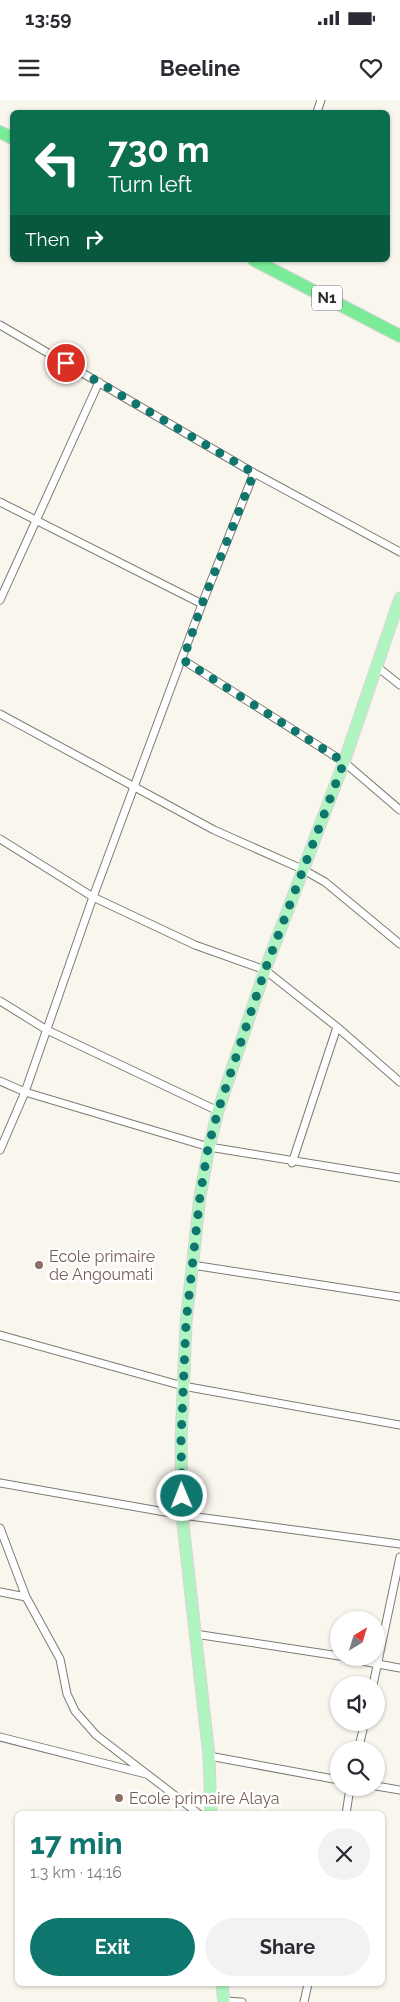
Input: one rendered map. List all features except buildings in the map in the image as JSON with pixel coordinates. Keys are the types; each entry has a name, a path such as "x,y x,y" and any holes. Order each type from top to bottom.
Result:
{"highway":[{"name":"N1","path":"272,264 400,336"}],"main road":[{"path":"211,1811 209,1756 182,1515 181,1440 186,1323 208,1148 218,1111 265,970 344,762 400,598"},
{"path":"222,1986 224,2001"}],"street":[{"path":"0,325 254,473 400,552"},
{"path":"0,600 99,382"},
{"path":"0,1150 25,1092 93,897 183,660 202,604 254,473"},
{"path":"0,502 35,522 202,604"},
{"path":"183,660 344,762 400,810"},
{"path":"376,666 400,685"},
{"path":"0,714 214,830 302,869 347,899 400,944"},
{"path":"0,839 93,897 195,945 265,970 338,1027 400,1082"},
{"path":"0,1001 47,1030 218,1111"},
{"path":"292,1163 338,1027"},
{"path":"0,1081 25,1092 208,1148 292,1163 400,1178"},
{"path":"192,1265 400,1296"},
{"path":"0,1335 183,1386 400,1425"},
{"path":"0,1484 182,1515 400,1544"},
{"path":"0,1528 26,1597 60,1659 67,1694 75,1711 96,1734 195,1811"},
{"path":"385,1630 400,1557"},
{"path":"0,1592 26,1597"},
{"path":"195,1634 330,1655"},
{"path":"385,1665 400,1668"},
{"path":"0,1737 152,1776"},
{"path":"209,1756 330,1778"},
{"path":"385,1788 400,1790"},
{"path":"346,1811 349,1796"},
{"path":"304,2002 308,1986"},
{"path":"224,2001 242,2002"}],"place":[{"name":"Ecole primaire de Angoumati","path":"39,1265"},
{"name":"Ecole primaire Alaya","path":"119,1798"}],"route":[{"path":"66,363 254,473 202,604 183,660 344,762 265,970 218,1111 208,1148 200,1196 186,1323 181,1440 182,1496"}]}
